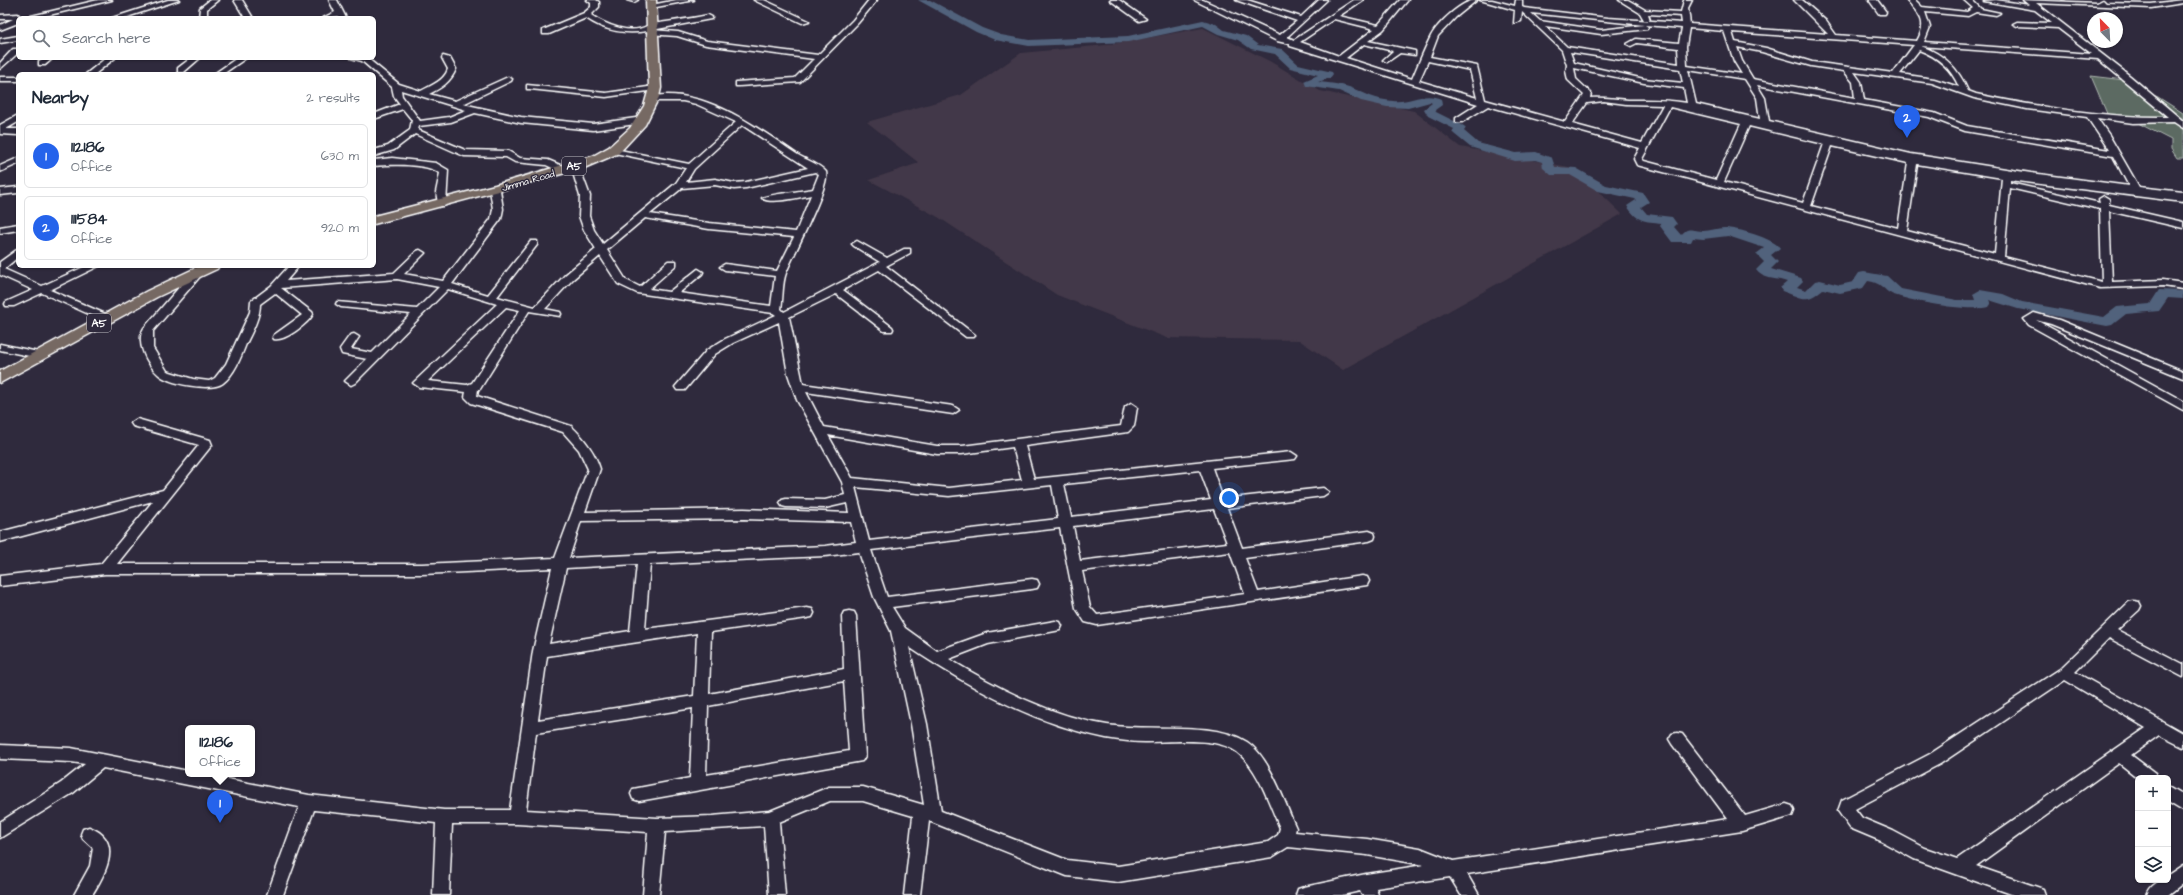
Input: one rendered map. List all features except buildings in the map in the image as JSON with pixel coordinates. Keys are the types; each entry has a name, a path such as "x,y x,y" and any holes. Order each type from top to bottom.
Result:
{"highway":[{"name":"Jimma Road","path":"376,220 495,190 569,168 613,150 643,120 654,94 651,3"},
{"name":"A5","path":"0,378 106,318 204,268"}],"street":[{"path":"36,16 108,0"},
{"path":"137,15 174,0"},
{"path":"203,16 204,8 214,0"},
{"path":"238,0 248,16"},
{"path":"333,0 336,2 340,16"},
{"path":"546,32 587,15 595,7 595,2 591,0"},
{"path":"651,3 690,0"},
{"path":"758,0 804,21"},
{"path":"739,84 794,82 846,32 873,0"},
{"path":"1114,0 1142,18"},
{"path":"1198,0 1293,44 1484,103 1644,146"},
{"path":"1211,7 1221,0"},
{"path":"1240,0 1302,20"},
{"path":"1280,39 1323,0"},
{"path":"1293,44 1360,0"},
{"path":"1340,59 1380,28 1404,0"},
{"path":"1415,82 1435,35 1453,15 1473,0"},
{"path":"1484,0 1522,9 1608,20 1833,36 1918,45 2099,56"},
{"path":"1519,0 1522,9 1565,49 1572,65 1572,81 1588,94 1567,126"},
{"path":"1623,0 1643,12 1685,14"},
{"path":"1688,0 1684,4 1686,25 1682,46 1682,59 1692,106"},
{"path":"1798,0 1823,23 1833,36"},
{"path":"1873,0 1882,12"},
{"path":"1895,75 1927,31 1926,21 1919,9 1911,0"},
{"path":"1968,0 1978,8 1975,10"},
{"path":"2028,0 2098,5 2151,6 2183,1"},
{"path":"2028,0 2177,117 2183,125"},
{"path":"2098,5 2106,0"},
{"path":"1988,1 2037,8"},
{"path":"1517,21 1522,9"},
{"path":"1919,9 1968,14 1975,10 1996,13"},
{"path":"1643,12 1648,23"},
{"path":"587,15 611,29 622,31 651,29 708,17"},
{"path":"0,17 15,16 16,17"},
{"path":"1332,17 1380,28"},
{"path":"0,28 16,21"},
{"path":"1538,23 1609,32 1639,28 1658,23"},
{"path":"2017,24 2062,26"},
{"path":"1727,28 1734,54 1761,98 1765,122"},
{"path":"651,29 678,34 710,43 776,53 819,57"},
{"path":"0,41 16,38"},
{"path":"1631,44 1636,41 1682,46"},
{"path":"1363,42 1412,53"},
{"path":"1732,44 1763,50 1798,61 1947,84 1965,93 2021,105 2090,115 2141,120 2177,117"},
{"path":"1918,45 1943,58 1960,80 1965,93"},
{"path":"1565,49 1748,79 1931,115 1966,128 2116,154"},
{"path":"1387,60 1399,50"},
{"path":"0,67 16,51"},
{"path":"422,94 444,82 450,76 452,69 446,58"},
{"path":"1425,58 1474,68 1484,103"},
{"path":"93,72 108,60"},
{"path":"181,70 194,60"},
{"path":"221,72 239,60"},
{"path":"366,60 396,86 474,110 521,120 577,127 602,127 643,120"},
{"path":"1572,65 1644,81 1688,86"},
{"path":"1847,69 1857,82 1860,102"},
{"path":"0,79 16,79"},
{"path":"456,104 508,79"},
{"path":"396,86 398,96 416,120 414,128"},
{"path":"530,87 606,95 654,94 692,100 742,121 824,174 800,235 780,274 780,313 798,387 803,400 848,482 864,547 883,602 898,631 919,724 928,814 912,895"},
{"path":"1584,101 1604,99 1626,102 1667,102 1692,106 1765,122 1913,161 2006,181 2104,207 2183,225"},
{"path":"1667,102 1746,123 1889,154 2136,189 2183,199"},
{"path":"1667,102 1644,146 1638,160 1640,163 1718,185 2107,286 2162,283 2183,286"},
{"path":"1459,120 1484,103"},
{"path":"376,116 405,105"},
{"path":"376,106 395,109"},
{"path":"376,152 391,148 414,128 474,110"},
{"path":"2090,115 2116,154 2136,189"},
{"path":"0,130 16,119"},
{"path":"504,303 419,382 424,384 472,388 476,386 532,309 641,215 679,185 691,167 742,121"},
{"path":"1718,185 1746,123"},
{"path":"414,128 464,153 508,154 518,160 548,163 569,168 585,196 585,223 600,251 622,282 641,291 780,313"},
{"path":"0,130 16,132"},
{"path":"1806,208 1830,142"},
{"path":"613,150 691,167"},
{"path":"376,163 392,161 442,168 445,172 441,192 443,203"},
{"path":"1902,233 1913,161"},
{"path":"0,170 16,162"},
{"path":"679,185 715,182 734,186 746,185 815,169"},
{"path":"2006,181 2183,195"},
{"path":"1999,259 2006,181"},
{"path":"2103,189 2107,286"},
{"path":"0,192 16,190"},
{"path":"352,381 418,312 446,286 496,219 498,209 495,190"},
{"path":"767,198 795,196 818,190"},
{"path":"641,215 709,226 800,235"},
{"path":"0,230 16,227"},
{"path":"491,298 534,242"},
{"path":"858,244 970,335"},
{"path":"681,387 711,352 729,341 780,313 837,290 907,251"},
{"path":"397,276 420,253"},
{"path":"1,268 16,254"},
{"path":"641,291 672,263"},
{"path":"1,268 16,264"},
{"path":"1,268 40,290 106,318"},
{"path":"10,304 90,268"},
{"path":"204,268 155,321 148,330 145,339 150,356 162,373 200,384 212,384 220,379 240,348 250,319 255,312 254,303 276,287 292,268"},
{"path":"724,268 780,274"},
{"path":"671,295 698,272"},
{"path":"276,287 397,276 446,286 504,303 556,314"},
{"path":"276,287 308,314 306,318 278,337"},
{"path":"837,290 888,329"},
{"path":"341,304 418,312"},
{"path":"2183,376 2055,322 2034,316 2029,319 2033,323 2183,406"},
{"path":"354,337 345,349 346,352 375,357"},
{"path":"0,347 39,355"},
{"path":"798,387 953,410"},
{"path":"472,388 472,399 566,429 576,437 590,458 594,469 560,563 540,651 517,816"},
{"path":"820,430 950,451 1124,429 1128,426 1131,407"},
{"path":"105,569 205,448 206,443 137,423"},
{"path":"1018,442 1029,483"},
{"path":"848,482 949,492 1205,467 1292,456"},
{"path":"1205,467 1253,598"},
{"path":"1057,481 1064,522 1085,614 1096,620 1362,581"},
{"path":"0,581 24,577 105,569 422,569 864,547 1323,492"},
{"path":"0,537 167,493"},
{"path":"786,503 825,504 851,498"},
{"path":"577,516 744,514 857,518"},
{"path":"1075,567 1369,536"},
{"path":"637,636 644,559"},
{"path":"883,602 1032,584"},
{"path":"2037,895 1920,854 1887,836 1856,822 1846,812 1848,806 1935,759 2065,673 2134,606"},
{"path":"540,651 807,613"},
{"path":"639,794 857,756 849,616"},
{"path":"935,658 988,639 1055,626"},
{"path":"698,783 704,627"},
{"path":"0,752 71,755 309,802 444,818 517,816 657,825 712,823 771,818 829,794 863,794 928,814 1067,868 1118,874 1272,849 1285,839 1288,828 1254,757 1242,747 1230,741 1210,737 1130,735 1072,723 1026,705 968,677 935,658 898,631"},
{"path":"2107,631 2181,667"},
{"path":"2065,673 2183,740"},
{"path":"530,728 702,701 852,674"},
{"path":"1960,867 2159,727"},
{"path":"1677,739 1742,824"},
{"path":"2119,754 2145,775"},
{"path":"0,830 67,788 100,761"},
{"path":"2171,795 2183,804"},
{"path":"274,895 309,802"},
{"path":"1304,895 1368,889 1454,869 1742,824 1786,811"},
{"path":"441,895 444,818"},
{"path":"771,818 777,895"},
{"path":"651,895 657,825"},
{"path":"82,895 99,867 102,850 99,842 89,834"},
{"path":"1285,839 1367,847 1420,856 1454,869 1471,895"},
{"path":"2155,895 2183,873"}],"shaded area":[{"path":"1203,28 1271,62 1320,91 1414,111 1460,147 1574,168 1622,214 1343,370 1299,340 1167,338 1057,295 938,217 869,180 919,163 867,122 961,95 1021,53 1107,45"}],"green space":[{"path":"2091,76 2125,80 2139,89 2158,97 2183,113 2183,158 2177,158 2171,149 2171,140 2136,122 2108,116"}],"waterway":[{"path":"923,0 979,30 999,38 1029,43 1128,39 1203,23 1213,26 1221,32 1242,38 1255,47 1278,51 1283,54 1294,66 1328,74 1309,81 1310,84 1347,90 1365,99 1387,104 1403,105 1428,98 1433,99 1437,101 1437,105 1429,109 1432,114 1460,128 1458,132 1474,145 1515,157 1536,156 1548,160 1549,168 1555,172 1572,171 1602,188 1639,196 1643,202 1633,206 1643,217 1668,220 1671,224 1666,226 1677,239 1686,239 1689,233 1703,235 1728,232 1749,237 1773,248 1763,254 1771,262 1763,270 1768,273 1787,277 1796,281 1787,288 1808,295 1820,284 1840,289 1858,285 1864,276 1882,279 1897,292 1957,304 1984,304 1980,294 1998,297 2018,305 2107,322 2122,310 2154,308 2164,293 2183,295"}],"place":[{"name":"111584","path":"1907,138"},
{"name":"112186","path":"220,823"}]}
